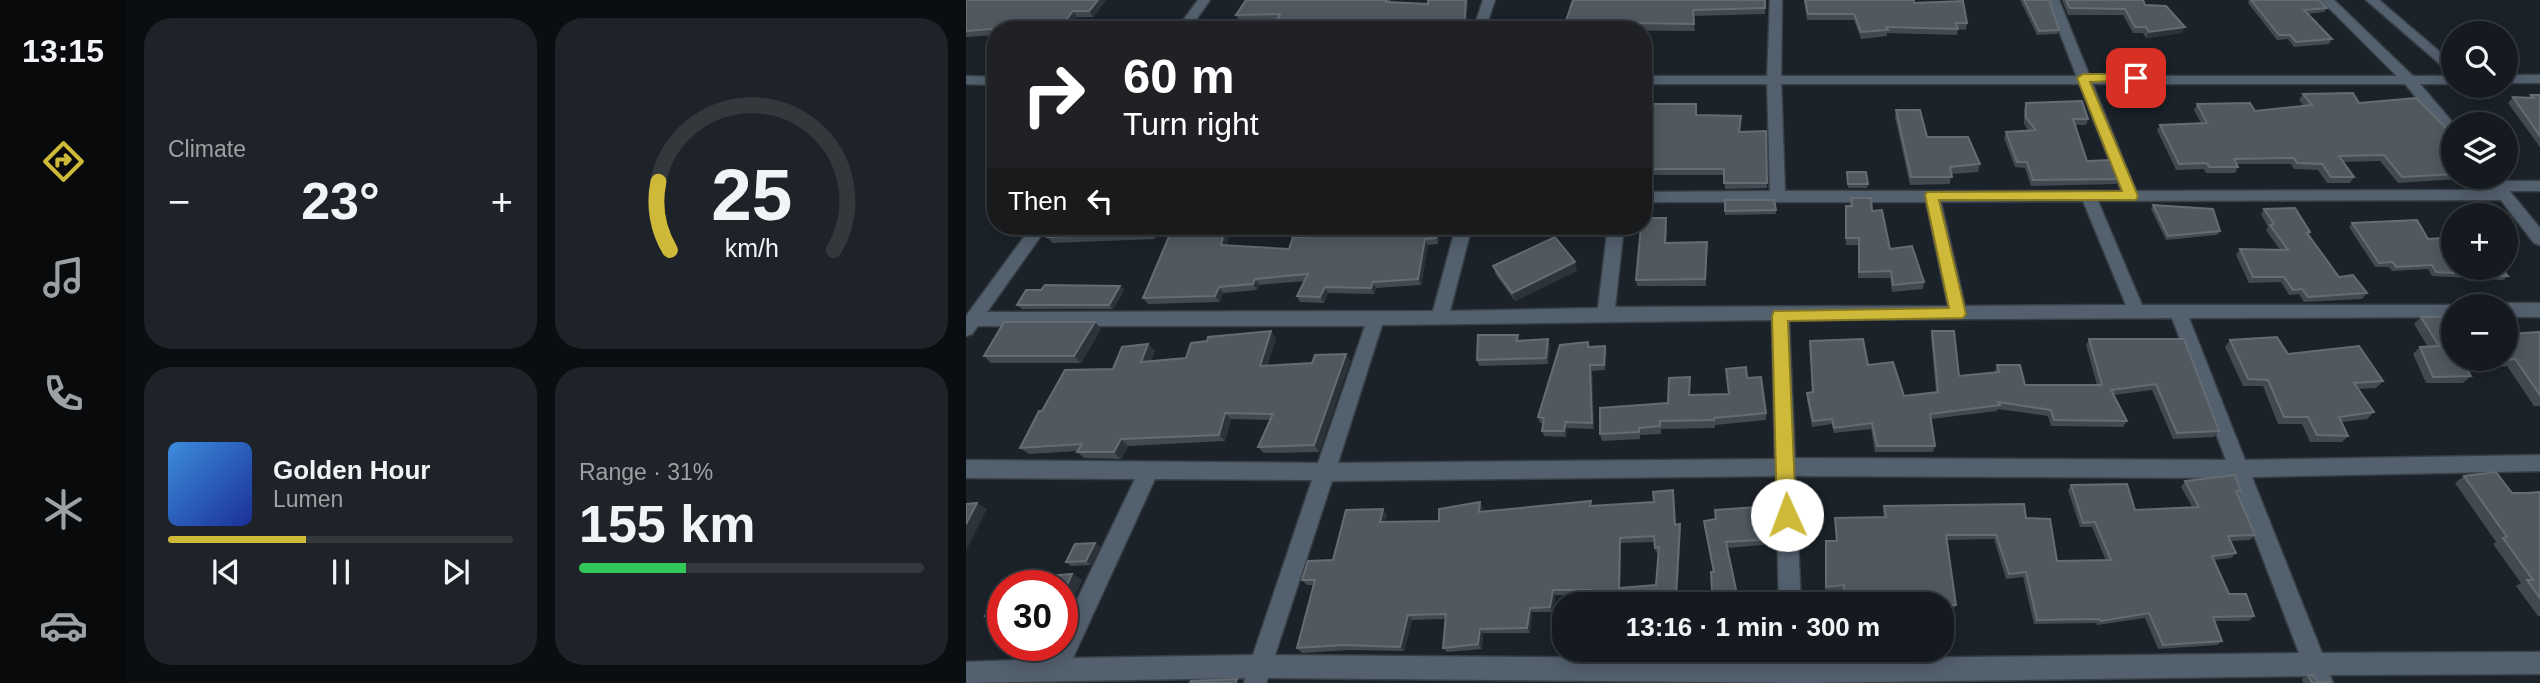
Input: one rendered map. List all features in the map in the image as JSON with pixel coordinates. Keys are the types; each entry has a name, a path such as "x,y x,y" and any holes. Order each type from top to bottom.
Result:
{"street":[{"path":"1189,21 1204,0"},
{"path":"1482,21 1489,0"},
{"path":"1776,0 1774,80 1778,196"},
{"path":"2053,0 2131,196"},
{"path":"2327,0 2387,55 2441,118"},
{"path":"2372,0 2441,59"},
{"path":"1652,80 2083,78 2441,80"},
{"path":"2518,79 2540,79"},
{"path":"966,80 987,80"},
{"path":"2518,186 2540,186"},
{"path":"1652,197 1931,195 2089,198 2441,188"},
{"path":"2499,189 2540,239"},
{"path":"1931,195 1958,314"},
{"path":"2089,198 2137,312"},
{"path":"970,324 1034,235"},
{"path":"1440,318 1462,235"},
{"path":"1606,314 1615,235"},
{"path":"970,324 1606,314 1780,316 2441,310"},
{"path":"2518,310 2540,310"},
{"path":"2178,312 2318,673"},
{"path":"1780,316 1790,592"},
{"path":"1257,675 1376,319"},
{"path":"966,469 1327,472 1785,467 2239,469 2540,463"},
{"path":"1056,669 1149,471"},
{"path":"966,673 1056,669 1257,675 1793,667 2318,673 2540,663"}],"building":[{"path":"966,0 1098,0 1089,11 1073,11 1065,21 987,21 987,29 966,31"},
{"path":"1246,0 1387,0 1386,2 1428,4 1428,0 1466,0 1464,21 1276,21 1280,14 1236,15"},
{"path":"1573,0 1765,0 1765,8 1693,10 1694,24 1566,21"},
{"path":"1805,0 1914,0 1914,3 1963,1 1967,23 1956,23 1958,29 1886,27 1888,30 1861,32 1854,14 1808,14"},
{"path":"2024,0 2049,0 2059,30 2039,31"},
{"path":"2066,0 2143,0 2145,5 2166,6 2185,27 2149,32 2146,27 2135,27 2125,9 2070,8"},
{"path":"2251,0 2319,0 2327,8 2304,10 2332,39 2296,42 2290,35 2279,35"},
{"path":"2353,93 2359,103 2416,98 2441,123 2441,175 2402,177 2384,155 2339,156 2354,177 2331,177 2322,164 2297,163 2294,158 2234,159 2238,167 2209,167 2207,163 2179,164 2160,125 2207,123 2197,104 2250,103 2255,111 2312,105 2303,94"},
{"path":"2531,95 2540,95 2540,136 2514,98 2534,98"},
{"path":"2082,101 2088,119 2073,119 2087,161 2111,160 2118,179 2033,180 2027,162 2017,162 2006,132 2036,130 2026,118 2026,103"},
{"path":"1652,104 1696,104 1696,115 1741,116 1739,132 1766,131 1767,183 1724,183 1724,169 1652,169"},
{"path":"1896,110 1920,110 1927,137 1968,137 1980,164 1950,167 1952,177 1911,177"},
{"path":"1847,172 1866,172 1868,184 1848,184"},
{"path":"1851,198 1871,198 1872,211 1882,210 1890,249 1912,246 1924,282 1893,285 1891,271 1859,272 1859,238 1846,238 1846,206 1852,206"},
{"path":"1725,200 1774,200 1776,210 1725,211"},
{"path":"2153,205 2213,209 2220,231 2168,236"},
{"path":"2295,208 2310,232 2307,233 2339,277 2353,275 2367,293 2308,297 2302,289 2293,290 2284,277 2253,277 2240,249 2288,250 2270,225 2274,224 2264,209"},
{"path":"1652,218 1666,218 1665,243 1707,242 1705,279 1636,280 1640,235 1652,235"},
{"path":"2417,220 2428,239 2441,238 2441,272 2436,272 2432,265 2396,267 2393,262 2379,263 2352,223"},
{"path":"1048,235 1098,235 1047,237"},
{"path":"1170,235 1223,235 1221,245 1289,249 1293,237 1436,235 1436,238 1425,239 1418,279 1373,282 1371,288 1325,287 1320,297 1297,296 1308,274 1255,279 1253,284 1219,287 1215,296 1143,298"},
{"path":"1555,237 1575,262 1512,293 1493,266"},
{"path":"1045,285 1120,286 1109,305 1017,305 1026,290 1041,290"},
{"path":"2421,317 2441,317 2441,371 2468,371 2471,376 2433,377 2420,347 2439,346"},
{"path":"1004,322 1095,322 1074,356 984,356"},
{"path":"1271,331 1260,366 1312,363 1315,355 1346,354 1314,445 1258,447 1273,414 1225,413 1219,435 1121,439 1114,452 1077,452 1082,444 1020,448 1065,370 1113,369 1122,347 1148,344 1141,362 1186,358 1191,343 1207,341 1208,337"},
{"path":"1932,331 1954,331 1959,376 1999,372 1997,365 2020,365 2025,385 2102,385 2089,339 2184,339 2219,431 2177,433 2156,384 2111,390 2127,421 2054,420 2051,410 1998,402 2000,405 1930,414 1935,446 1877,446 1872,423 1834,428 1832,419 1813,421 1807,393 1813,392 1810,341 1863,339 1868,365 1893,362 1904,396 1938,392"},
{"path":"2540,332 2540,395 2518,363 2518,333"},
{"path":"1478,335 1518,335 1516,341 1548,339 1546,358 1477,360"},
{"path":"2277,337 2288,354 2359,346 2383,381 2354,383 2374,412 2339,417 2348,436 2317,435 2308,417 2284,417 2268,380 2248,379 2230,340"},
{"path":"1588,342 1588,347 1605,346 1604,365 1590,365 1592,423 1566,422 1564,431 1542,431 1544,418 1538,417 1560,345"},
{"path":"1746,367 1747,378 1761,377 1766,413 1714,420 1660,421 1660,426 1639,428 1639,432 1600,434 1600,408 1668,403 1669,378 1690,377 1689,395 1729,394 1726,369"},
{"path":"2496,472 2512,493 2540,492 2540,598 2527,580 2533,580 2503,538 2507,537 2464,476"},
{"path":"2235,475 2241,492 2236,491 2255,535 2228,536 2236,553 2212,556 2229,594 2246,594 2254,616 2213,617 2222,641 2163,645 2149,613 2101,621 2037,620 2026,572 2009,574 1996,535 1946,535 1956,605 1954,592 1844,592 1844,585 1826,587 1826,541 1837,541 1835,518 1886,517 1884,506 2024,504 2026,518 2050,519 2057,561 2111,560 2095,522 2083,523 2071,485 2127,484 2135,510 2199,507 2185,481"},
{"path":"1673,490 1675,525 1680,524 1676,592 1553,590 1550,607 1530,608 1527,628 1480,629 1478,644 1443,648 1446,614 1408,615 1400,647 1345,645 1297,648 1315,580 1302,580 1308,561 1333,560 1346,510 1383,509 1380,522 1439,521 1439,509 1480,502 1479,512 1591,501 1590,506 1654,502 1653,492","holes":["1654,536 1655,548 1659,547 1656,585 1619,588 1620,538"]},
{"path":"977,503 966,524 966,504"},
{"path":"1772,506 1775,539 1726,542 1736,592 1712,592 1711,572 1714,572 1704,521 1716,519 1715,510"},
{"path":"1095,543 1086,561 1066,562 1075,544"},
{"path":"2308,675 2313,675 2318,682 2330,683 2312,683"},
{"path":"1237,679 1236,683 1190,683 1191,681"}],"route":[{"path":"1787,515 1780,316 1958,314 1931,195 2089,198 2131,196 2083,78 2136,78"}]}
